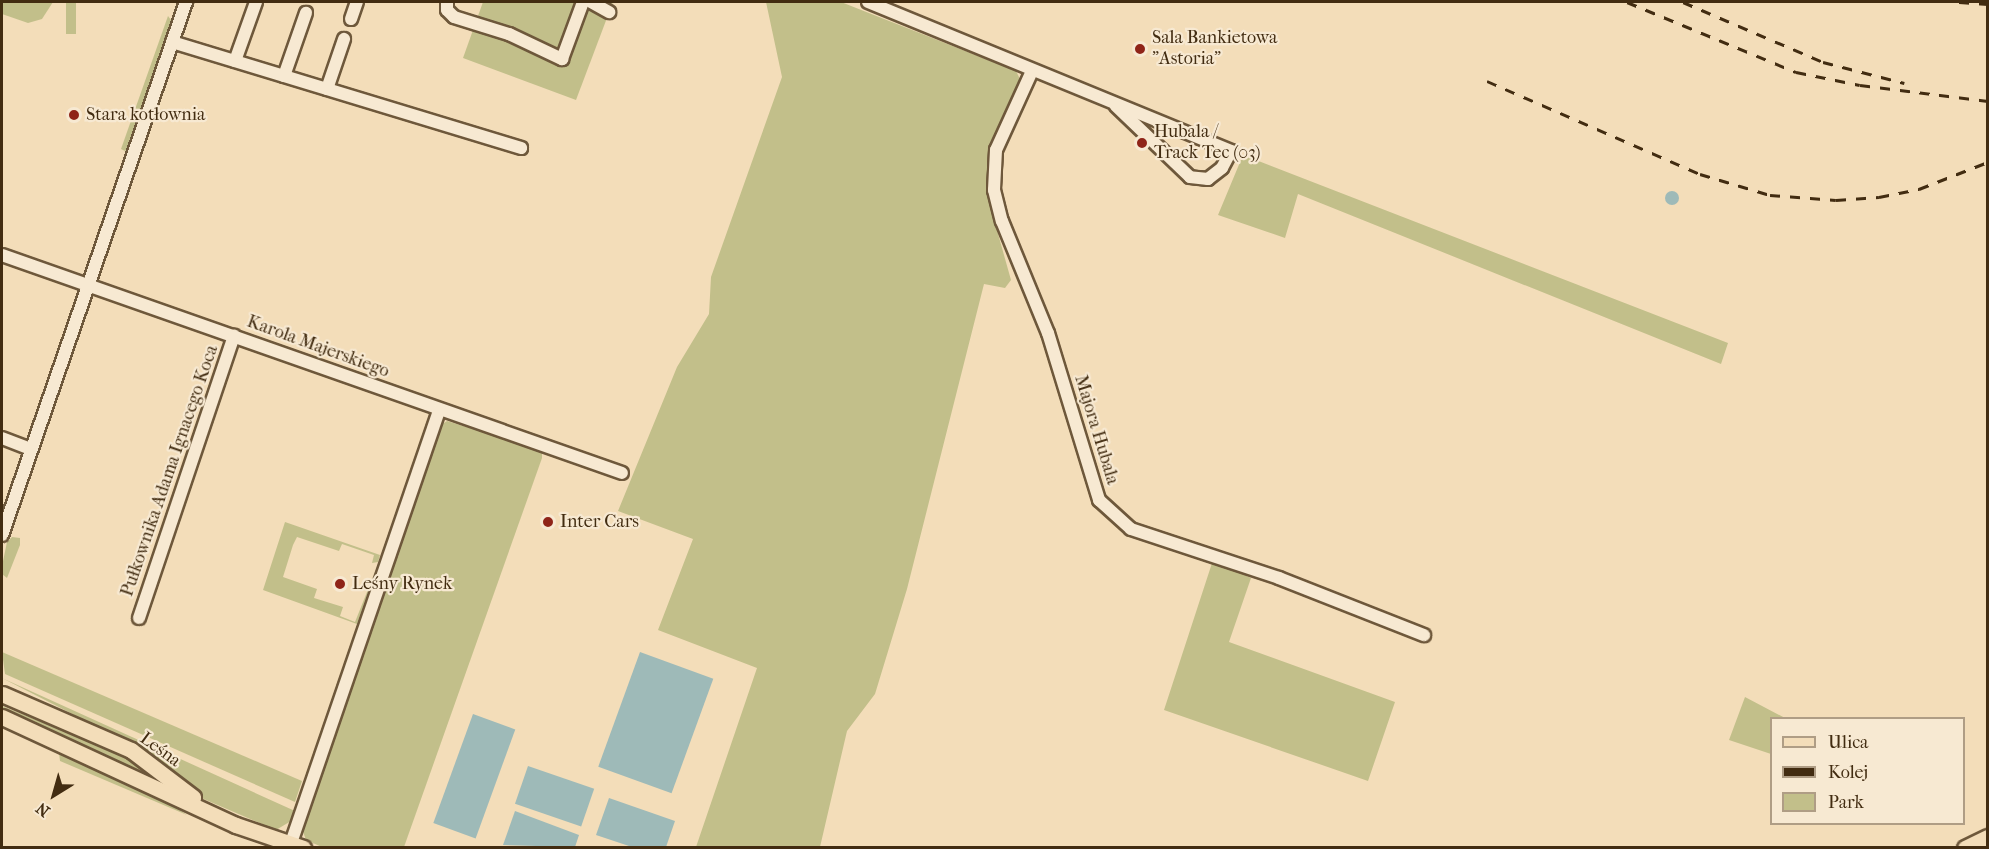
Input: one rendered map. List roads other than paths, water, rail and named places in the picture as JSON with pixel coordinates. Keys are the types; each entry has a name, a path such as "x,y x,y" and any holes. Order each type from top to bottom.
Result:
{"main road":[{"name":"Leśna","path":"2,694 131,750 200,802 297,845"},
{"name":"Leśna","path":"2,717 236,825 297,845"},
{"path":"1965,848 1988,837"}],"street":[{"path":"2,535 186,2"},
{"path":"235,61 256,2"},
{"path":"351,19 357,2"},
{"path":"447,2 447,10 454,17 509,34 562,58 583,2"},
{"path":"591,2 609,12"},
{"path":"868,2 975,43 1032,71 1231,152 1222,168 1208,179 1190,177 1116,106"},
{"path":"284,76 306,13"},
{"path":"327,89 344,39"},
{"path":"172,42 521,148"},
{"name":"Majora Hubala","path":"1032,71 996,150 994,190 1002,221 1048,333 1099,500 1131,529 1279,578 1424,634"},
{"name":"Karola Majerskiego","path":"2,255 622,473"},
{"name":"Pułkownika Adama Ignacego Koca","path":"139,618 234,336"},
{"path":"297,845 439,410"},
{"path":"2,438 31,449"}],"water":[{"path":"1669,191 1675,191 1679,198 1675,205 1669,205 1665,201 1665,195"},
{"path":"640,652 713,679 672,793 598,767"},
{"path":"473,714 515,729 476,838 433,823"},
{"path":"528,766 594,789 581,827 515,804"},
{"path":"609,798 675,821 666,847 632,847 596,835"},
{"path":"515,811 579,835 575,847 503,845"}],"railway":[{"path":"1627,2 1796,72 1860,85 1988,101"},
{"path":"1683,2 1823,62 1904,83"},
{"path":"1959,2 1988,4"},
{"path":"1487,81 1700,174 1770,195 1836,200 1879,197 1919,189 1988,162"}],"place":[{"name":"Sala Bankietowa \"Astoria\"","path":"1140,49"},
{"name":"Stara kotłownia","path":"74,115"},
{"name":"Hubala / Track Tec (03)","path":"1142,143"},
{"name":"Inter Cars","path":"548,522"},
{"name":"Leśny Rynek","path":"340,584"}]}
